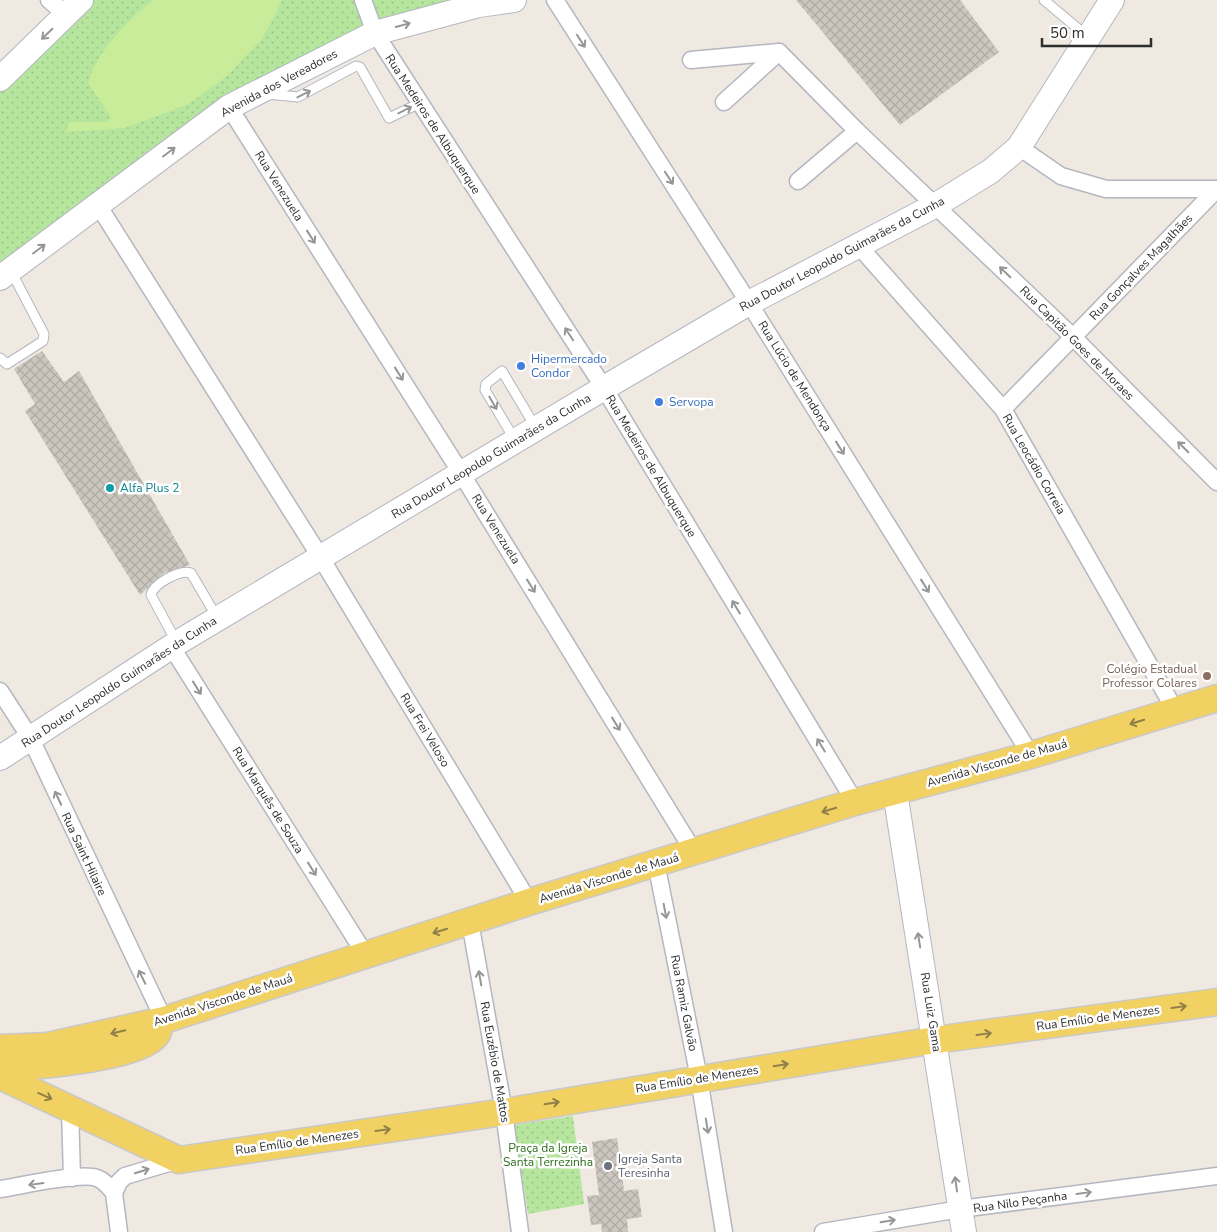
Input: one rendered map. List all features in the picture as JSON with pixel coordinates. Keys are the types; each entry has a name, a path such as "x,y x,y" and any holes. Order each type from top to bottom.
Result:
{"main road":[{"name":"Avenida Visconde de Mauá","path":"0,1048 48,1046 164,1020 529,902 855,802 1030,755 1217,698"},
{"name":"Rua Emílio de Menezes","path":"178,1160 504,1112 935,1040 1217,1002"},
{"path":"0,1069 82,1062 146,1044 156,1037 164,1020"},
{"path":"0,1076 178,1160"}],"street":[{"name":"Rua Medeiros de Albuquerque","path":"363,0 374,33 604,388 855,802"},
{"name":"Avenida dos Vereadores","path":"5,274 229,107 374,33 479,5 514,0"},
{"name":"Rua Lúcio de Mendonça","path":"555,0 749,303 1030,755"},
{"name":"Rua Doutor Leopoldo Guimarães da Cunha","path":"0,758 174,645 536,428 749,303 857,244 936,205 991,171 1019,147 1112,0"},
{"path":"0,79 66,5"},
{"path":"691,60 779,52"},
{"path":"724,102 779,52"},
{"name":"Rua Capitão Goes de Moraes","path":"779,52 857,131 1073,338 1217,482"},
{"name":"Rua Venezuela","path":"229,107 462,473 694,852"},
{"path":"798,181 857,131"},
{"path":"1019,147 1061,176 1106,189 1217,189"},
{"name":"Rua Gonçalves Magalhães","path":"1003,409 1217,189"},
{"name":"Rua Frei Veloso","path":"98,205 321,558 529,902"},
{"name":"Rua Leocádio Correia","path":"857,244 1003,409 1175,710"},
{"name":"Rua Marquês de Souza","path":"174,645 365,954"},
{"name":"Rua Saint Hilaire","path":"0,691 31,739 164,1020"},
{"name":"Rua Luiz Gama","path":"895,792 962,1221"},
{"name":"Rua Ramiz Galvão","path":"656,863 699,1078 724,1232"},
{"name":"Rua Euzébio de Mattos","path":"470,922 504,1112 520,1232"},
{"path":"70,1108 72,1178"},
{"name":"Rua Emílio de Menezes","path":"114,1194 119,1182 125,1176 178,1160"},
{"name":"Rua Nilo Peçanha","path":"823,1232 962,1221 1217,1176"},
{"path":"0,1189 72,1178 95,1177 104,1182 114,1194 119,1232"}],"lane":[{"path":"1044,0 1088,37"},
{"path":"257,92 298,97 356,66 360,67 389,118 420,103"},
{"path":"0,358 7,364 43,341 44,334 5,274"},
{"path":"515,441 485,390 486,384 502,371 536,428"},
{"path":"174,645 151,595 154,588 182,572 191,573 218,619"}],"green space":[{"path":"88,0 505,0 376,25 0,271 0,85"},
{"path":"153,0 282,0 273,20 260,41 228,75 189,104 125,128 66,132 69,122 107,122 111,117 88,83 99,59 114,37"},
{"name":"Praça da Igreja Santa Terrezinha","path":"573,1116 584,1204 528,1214 514,1125"}],"building":[{"path":"796,0 960,0 999,52 900,125"},
{"name":"Alfa Plus 2","path":"42,351 64,382 79,371 190,565 164,573 140,595 25,411 35,404 14,369"},
{"name":"Igreja Santa Teresinha","path":"617,1138 624,1191 638,1189 642,1217 627,1219 628,1232 602,1232 601,1224 591,1225 587,1196 599,1195 592,1142"}],"place":[{"name":"Hipermercado Condor","path":"521,366"},
{"name":"Servopa","path":"659,402"},
{"name":"Alfa Plus 2","path":"110,488"},
{"name":"Colégio Estadual Professor Colares","path":"1207,676"},
{"name":"Igreja Santa Teresinha","path":"608,1166"}]}
